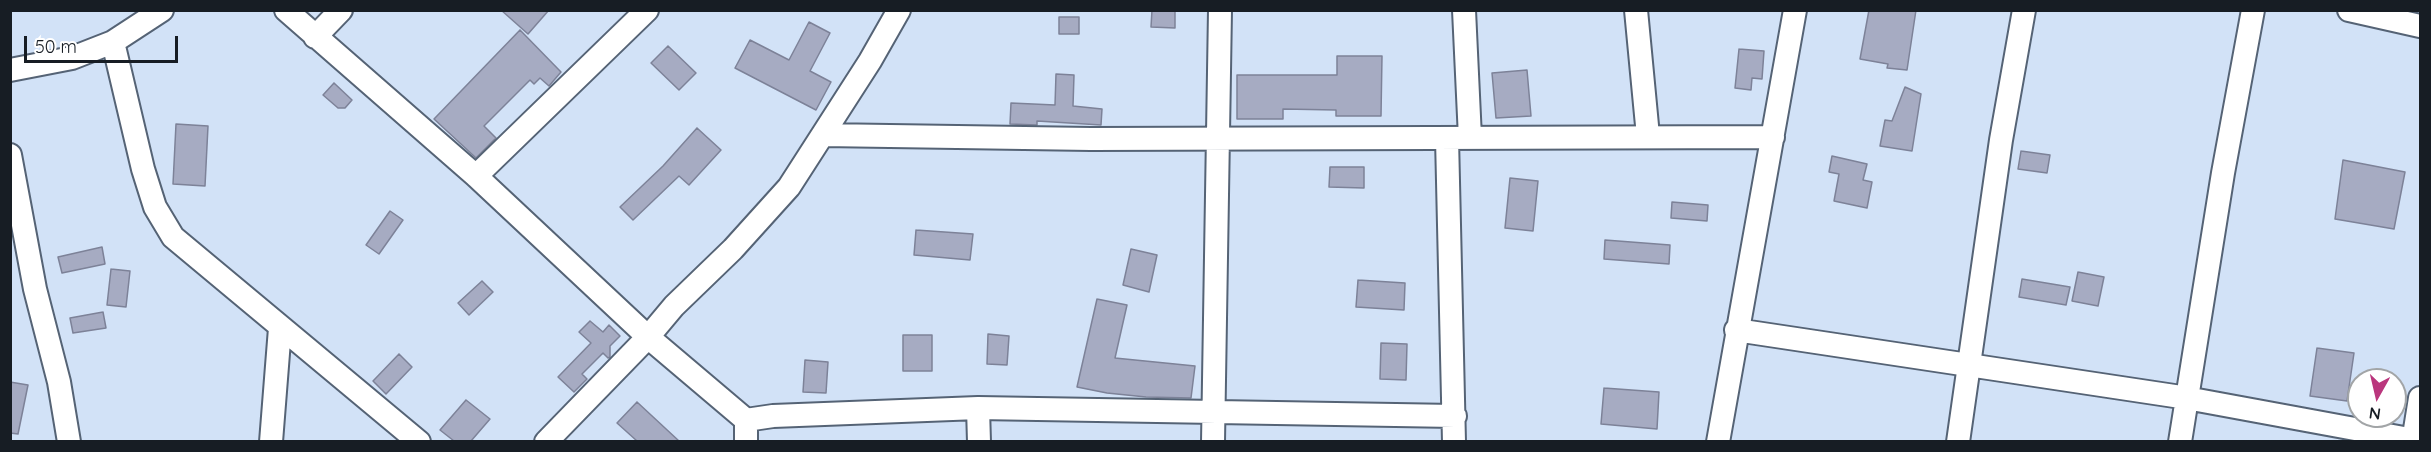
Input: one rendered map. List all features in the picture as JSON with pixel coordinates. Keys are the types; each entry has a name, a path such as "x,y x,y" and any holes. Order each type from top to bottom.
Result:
{"street":[{"path":"14,64 72,58 112,42 162,10"},
{"path":"286,10 476,176 746,431 774,416 978,408 1455,416"},
{"path":"315,37 341,10"},
{"path":"476,176 647,10"},
{"path":"546,441 648,337 674,306 734,249 789,187 870,61 898,10"},
{"path":"1213,441 1220,10"},
{"path":"1464,10 1470,138"},
{"path":"1636,10 1648,136"},
{"path":"1718,441 1736,330 1796,10"},
{"path":"1958,441 2001,140 2024,10"},
{"path":"2180,441 2223,173 2253,10"},
{"path":"2349,10 2421,27"},
{"path":"112,42 143,169 155,207 173,237 418,441"},
{"path":"823,135 1218,140 1773,137"},
{"path":"1447,138 1454,441"},
{"path":"10,155 35,289 59,382 69,441"},
{"path":"271,441 280,328"},
{"path":"1736,330 2187,399 2416,441 2421,398"},
{"path":"978,408 979,441"}],"building":[{"path":"501,10 549,10 528,34"},
{"path":"1152,10 1175,10 1175,28 1151,27"},
{"path":"1869,10 1916,10 1907,70 1887,68 1888,64 1860,59"},
{"path":"1059,17 1079,17 1079,34 1059,34"},
{"path":"809,22 830,33 810,71 831,82 816,110 735,68 750,40 789,60"},
{"path":"520,30 561,72 549,86 540,78 534,84 530,80 484,126 496,138 476,158 434,119"},
{"path":"668,46 696,73 679,90 651,63"},
{"path":"1739,49 1764,51 1762,79 1752,78 1751,90 1735,88"},
{"path":"1337,56 1382,56 1381,116 1336,116 1336,110 1283,109 1283,119 1237,119 1237,75 1337,75"},
{"path":"1527,70 1531,116 1496,118 1492,73"},
{"path":"1056,74 1074,75 1073,106 1102,109 1101,125 1037,121 1037,125 1010,124 1011,103 1055,105"},
{"path":"334,83 352,100 345,108 338,108 323,95"},
{"path":"1905,87 1921,94 1912,151 1880,146 1885,120 1892,121"},
{"path":"176,124 208,126 205,186 173,184"},
{"path":"697,128 721,150 689,185 679,176 633,220 620,207 663,166"},
{"path":"2021,151 2050,155 2047,173 2018,169"},
{"path":"1832,156 1867,164 1863,180 1872,182 1867,208 1834,201 1839,174 1829,172"},
{"path":"2343,160 2405,172 2394,229 2335,219"},
{"path":"1330,167 1364,167 1364,188 1329,187"},
{"path":"1510,178 1538,181 1533,231 1505,228"},
{"path":"1672,202 1708,205 1707,221 1671,218"},
{"path":"390,211 403,220 379,254 366,245"},
{"path":"916,230 973,234 970,260 914,255"},
{"path":"1605,240 1670,245 1669,264 1604,259"},
{"path":"102,247 105,264 62,273 58,257"},
{"path":"1131,249 1157,255 1149,292 1123,285"},
{"path":"111,269 130,271 126,307 107,305"},
{"path":"2078,272 2104,277 2098,306 2072,301"},
{"path":"2022,279 2070,287 2066,305 2019,297"},
{"path":"1358,280 1405,283 1404,310 1356,307"},
{"path":"482,281 493,292 469,315 458,303"},
{"path":"1097,299 1127,305 1115,358 1195,366 1191,398 1146,397 1077,387"},
{"path":"103,312 106,328 73,333 70,318"},
{"path":"590,321 603,332 609,325 620,336 610,346 610,357 608,358 603,353 582,374 587,379 574,392 558,377 591,343 579,332"},
{"path":"988,334 1009,336 1007,365 987,364"},
{"path":"903,335 932,335 932,371 903,371"},
{"path":"1381,343 1407,344 1406,380 1380,379"},
{"path":"2317,348 2354,353 2352,368 2347,368 2347,401 2310,396"},
{"path":"399,354 412,367 386,394 373,381"},
{"path":"805,360 828,362 826,393 803,392"},
{"path":"10,382 28,385 18,434 10,433"},
{"path":"1604,388 1659,392 1657,429 1601,424"},
{"path":"466,400 490,419 471,441 454,441 440,430"},
{"path":"637,402 679,441 637,441 617,423"}]}
